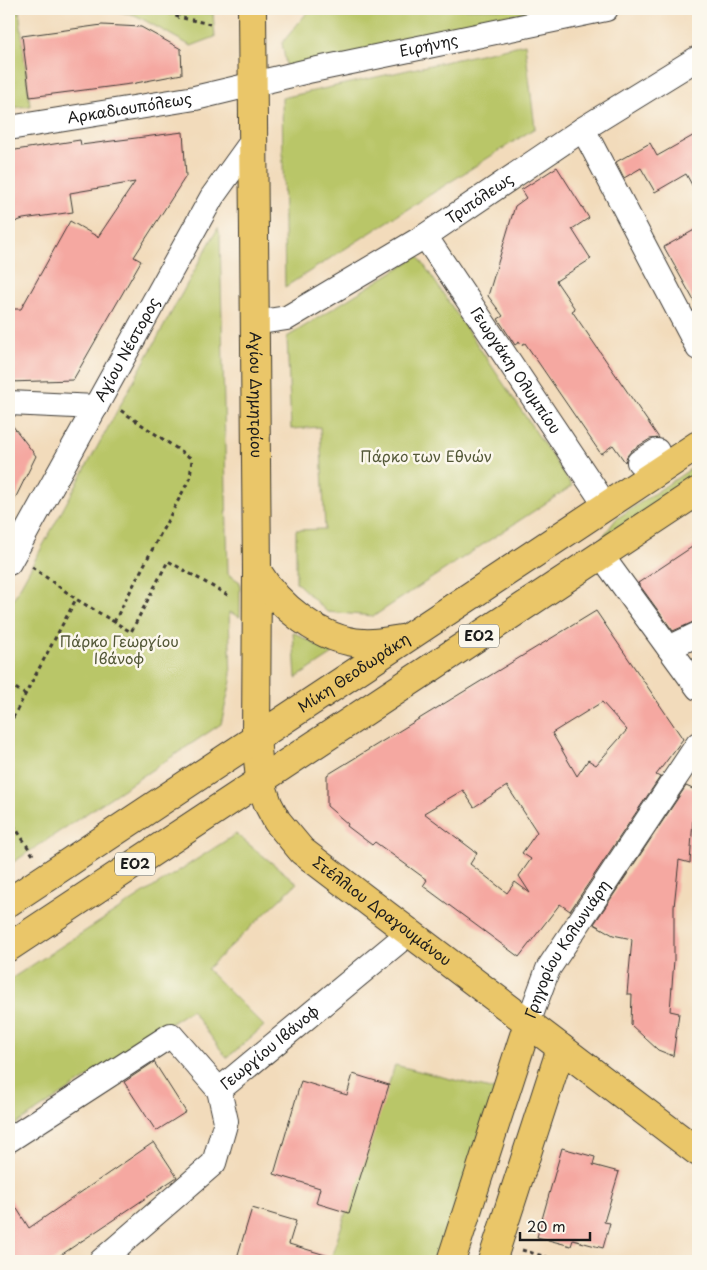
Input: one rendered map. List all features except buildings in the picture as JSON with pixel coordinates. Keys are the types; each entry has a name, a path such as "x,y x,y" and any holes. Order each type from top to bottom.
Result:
{"main road":[{"name":"Αγίου Δημητρίου","path":"252,9 257,571 256,738 260,780"},
{"name":"Μίκη Θεοδωράκη","path":"9,902 698,445"},
{"name":"ΕΟ2","path":"9,947 698,491"},
{"path":"257,571 269,588 295,613 316,628 332,635 363,643 408,638"},
{"name":"Στέλλιου Δραγουμάνου","path":"260,780 268,804 277,821 302,851 698,1152"},
{"name":"Γρηγορίου Κολωνιάρη","path":"451,1261 528,1023"},
{"path":"495,1252 561,1048"}],"street":[{"name":"Ειρήνης","path":"252,85 308,70 606,9"},
{"name":"Τριπόλεως","path":"254,323 287,318 425,236 583,129 698,58"},
{"name":"Αρκαδιουπόλεως","path":"9,128 115,113 252,85"},
{"path":"583,129 698,348"},
{"name":"Αγίου Νέστορος","path":"11,558 220,184 253,140"},
{"name":"Γεωργάκη Ολυμπίου","path":"425,236 606,506"},
{"path":"9,403 98,402"},
{"path":"601,555 698,688"},
{"path":"669,648 698,634"},
{"name":"Γρηγορίου Κολωνιάρη","path":"528,1023 548,969 698,744"},
{"name":"Γεωργίου Ιβάνοφ","path":"9,1140 171,1035 219,1090 410,932"},
{"path":"101,1261 214,1163 226,1121 219,1090"}],"path":[{"path":"161,9 178,17 210,24"},
{"path":"98,402 192,459 190,478 114,622"},
{"path":"11,558 131,632 168,561 257,613"},
{"path":"9,725 76,599"},
{"path":"9,684 26,695"},
{"path":"9,818 46,877"},
{"path":"495,1252 560,1261"}],"green space":[{"path":"9,9 19,9 30,106 9,108"},
{"path":"106,9 169,9 179,14 213,13 215,37 191,46 135,15"},
{"path":"310,9 589,9 287,70 282,43"},
{"path":"525,44 535,128 285,287 282,98"},
{"name":"Πάρκο Γεωργίου Ιβάνοφ","path":"218,228 220,236 228,574 240,582 240,617 229,612 231,681 221,724 9,865 9,607"},
{"name":"Πάρκο των Εθνών","path":"418,256 572,486 374,616 327,612 296,582 296,530 325,529 320,427 291,429 287,337"},
{"path":"698,464 698,475 597,545 616,519"},
{"path":"293,632 333,654 296,678"},
{"path":"236,834 297,883 207,969 264,1026 227,1058 191,1010 9,1129 9,980"},
{"path":"395,1065 506,1093 451,1261 330,1261"}]}
